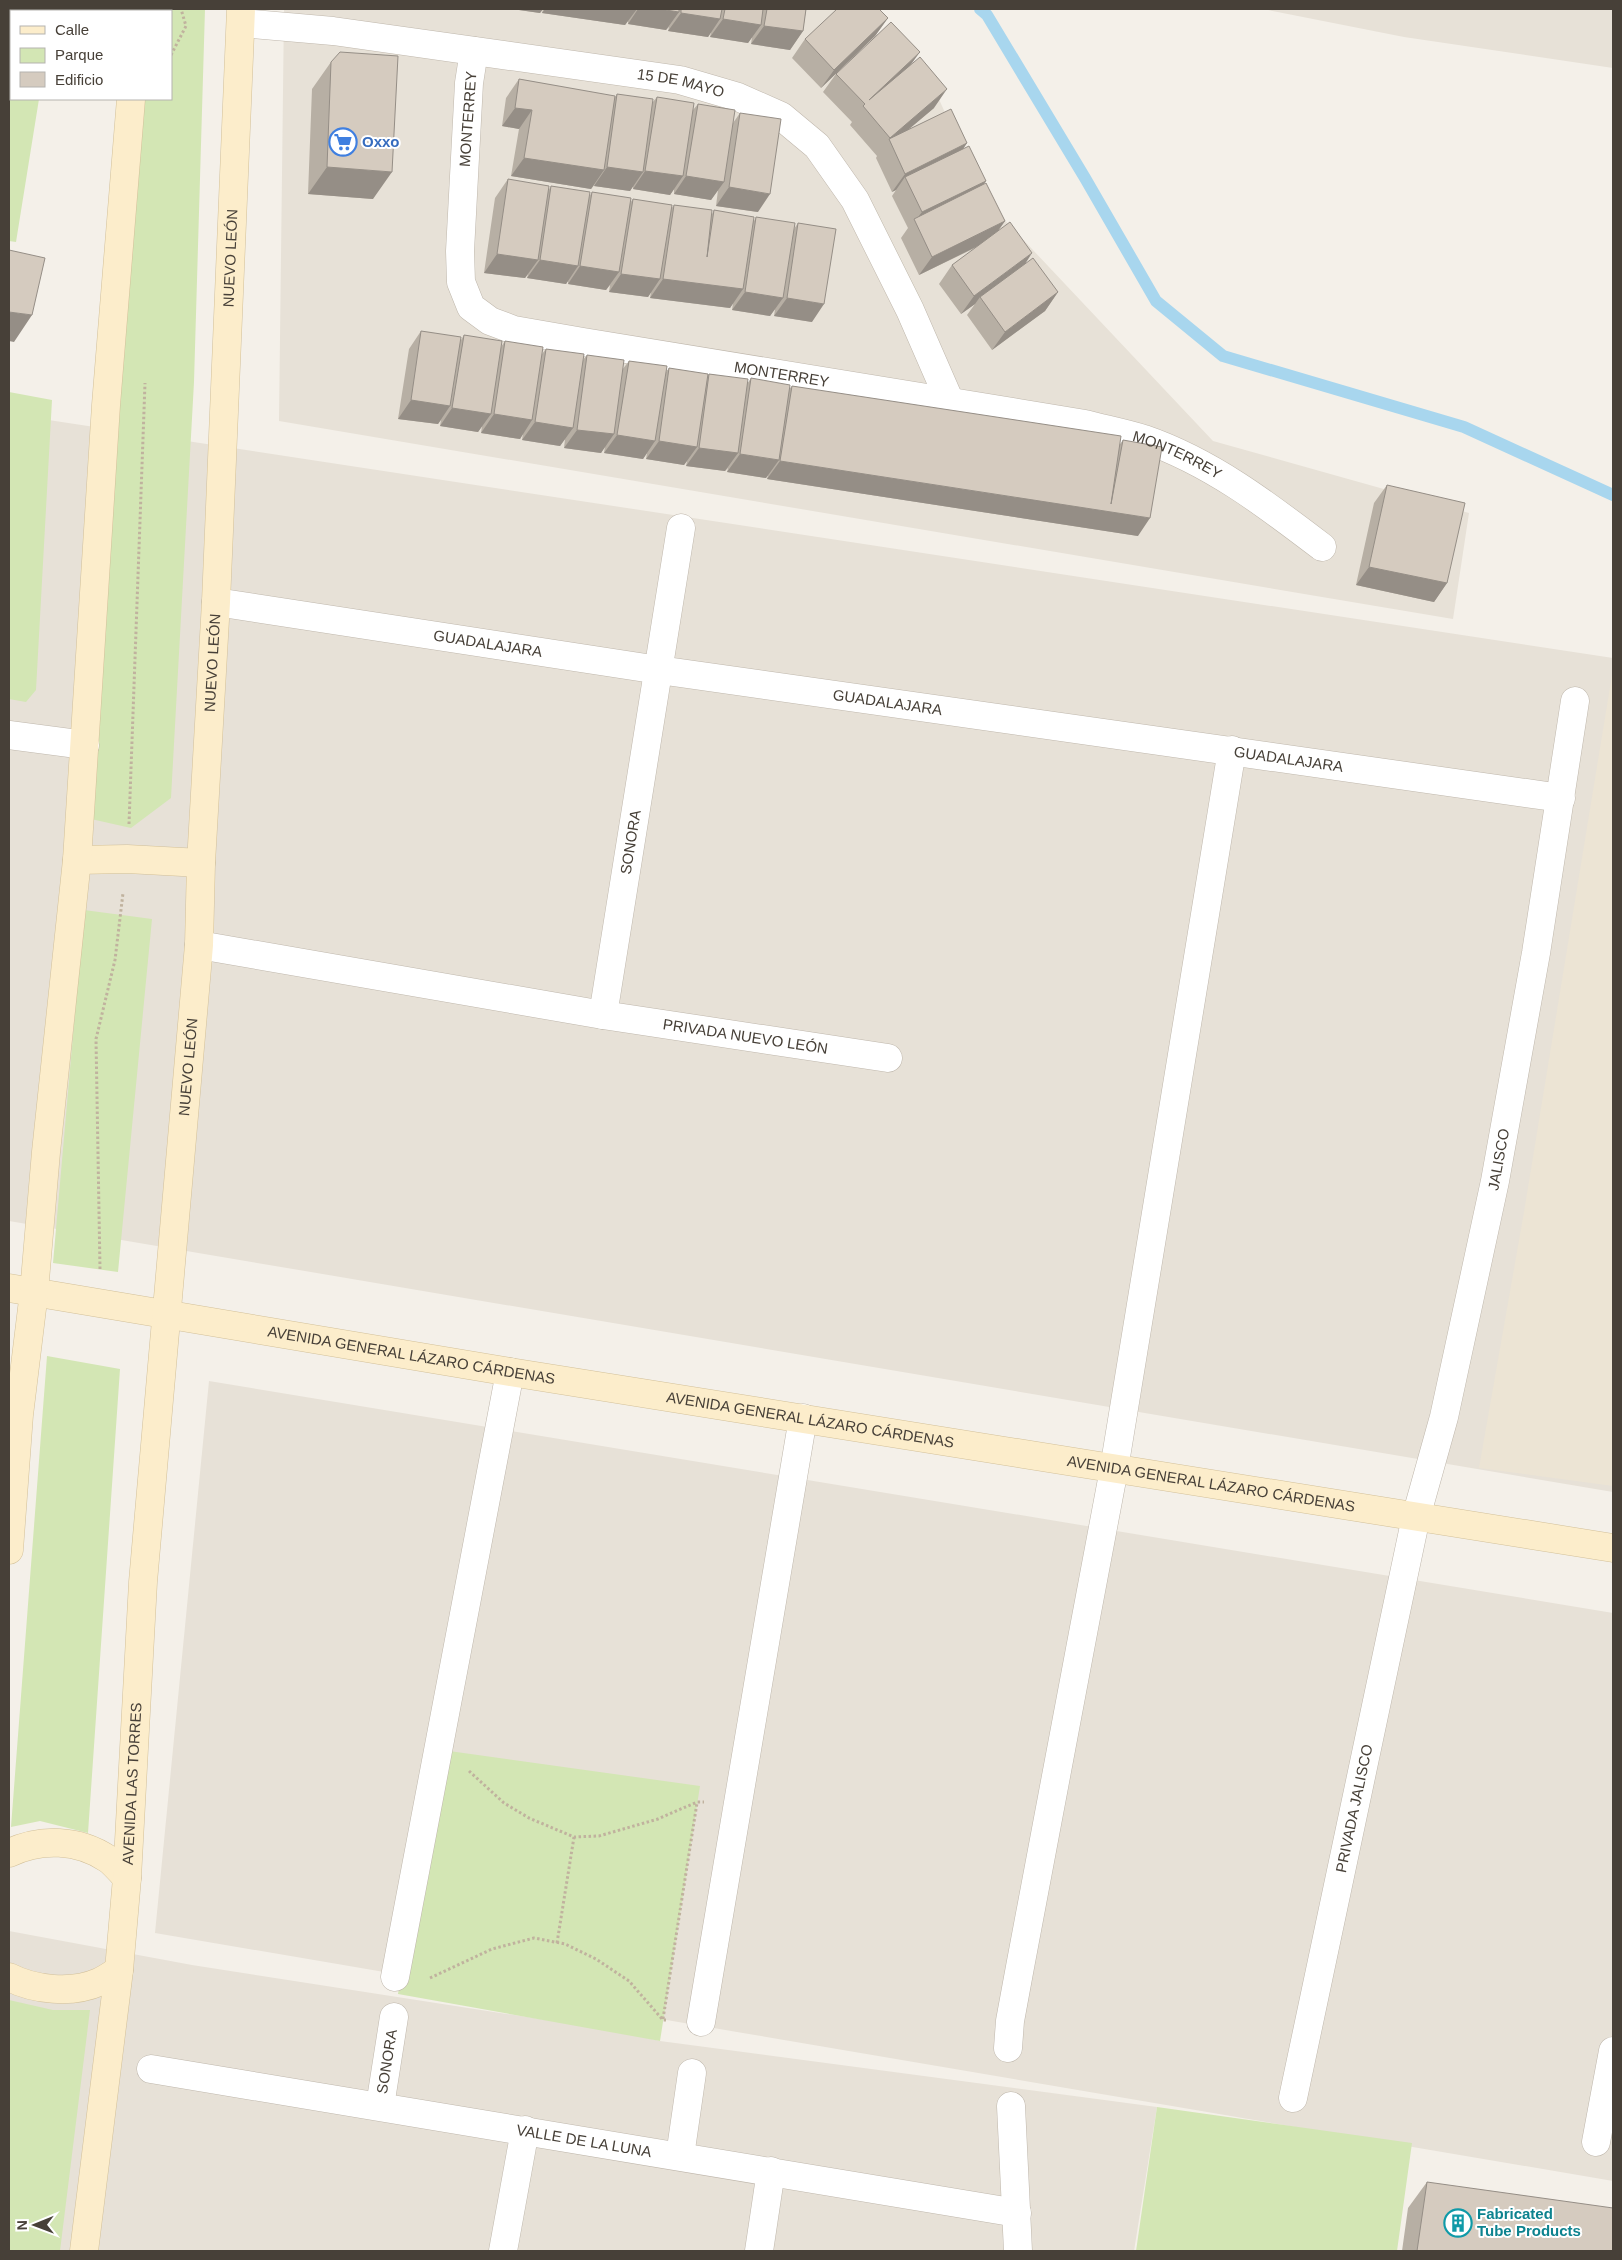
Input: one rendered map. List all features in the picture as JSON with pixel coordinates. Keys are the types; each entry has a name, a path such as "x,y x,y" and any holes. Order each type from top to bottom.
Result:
{"street":[{"name":"15 DE MAYO","path":"241,16 332,31 680,80 738,97 781,116 817,146 855,200 910,310 951,404"},
{"name":"NUEVO LEÓN","path":"165,1316 200,945 201,864 216,602 241,16"},
{"name":"MONTERREY","path":"474,50 469,83 460,251 461,282 471,307 490,321 514,330 583,342 951,404 1085,424 1144,440 1204,466 1260,499 1322,547"},
{"path":"9,1550 18,1415 21,1290 46,1152 77,860 106,405 131,100"},
{"name":"SONORA","path":"603,1015 681,528"},
{"name":"GUADALAJARA","path":"216,602 659,670 1561,798"},
{"path":"1561,798 1576,701"},
{"path":"9,735 85,745"},
{"path":"1008,2048 1010,2021 1114,1469 1232,750"},
{"name":"JALISCO","path":"1416,1517 1444,1417 1495,1181 1536,953 1561,798"},
{"path":"77,860 128,859 201,864"},
{"name":"PRIVADA NUEVO LEÓN","path":"200,945 603,1015 888,1058"},
{"name":"AVENIDA GENERAL LÁZARO CÁRDENAS","path":"21,1290 165,1316 510,1372 1613,1548"},
{"name":"AVENIDA LAS TORRES","path":"84,2251 119,1970 128,1878 143,1582 165,1316"},
{"path":"396,1977 510,1372"},
{"path":"701,2022 803,1418"},
{"name":"PRIVADA JALISCO","path":"1293,2098 1416,1517"},
{"path":"9,1853 21,1847 44,1842 66,1843 91,1850 109,1860 128,1878"},
{"path":"9,1977 34,1986 56,1989 79,1987 98,1982 119,1970"},
{"name":"SONORA","path":"380,2106 394,2017"},
{"path":"1596,2142 1613,2052"},
{"name":"VALLE DE LA LUNA","path":"151,2069 1016,2213"},
{"path":"680,2156 692,2073"},
{"path":"1011,2106 1011,2138 1018,2251"},
{"path":"503,2251 525,2130"},
{"path":"759,2251 771,2171"}],"path":[{"path":"172,53 186,26 181,9"},
{"path":"100,1303 96,1038 115,960 128,859 146,381"},
{"path":"396,1977 426,1980 492,1949 534,1938 565,1944 596,1959 629,1981 663,2020 697,1802 658,1819 599,1836 574,1837 529,1818 504,1802 460,1763 440,1742"},
{"path":"557,1943 574,1837"}],"shaded area":[{"path":"284,9 851,9 933,86 983,197 1213,441 1469,513 1453,619 279,421"},
{"path":"1263,9 1613,9 1613,68 1404,37"},
{"path":"9,414 1613,658 1613,1492 9,1221"},
{"path":"1613,669 1613,1486 1479,1468 1524,1212"},
{"path":"209,1381 1613,1613 1613,2181 155,1933"},
{"path":"9,1931 192,1965 617,2031 660,2041 1157,2107 1134,2251 9,2251"}],"green space":[{"path":"9,9 54,9 10,10 10,100 39,100 16,242 9,241"},
{"path":"205,9 194,382 171,798 131,828 91,819 141,100 172,100 172,10 149,10"},
{"path":"9,392 52,400 36,690 26,702 9,699"},
{"path":"84,910 152,919 118,1272 53,1263"},
{"path":"47,1356 120,1369 88,1833 40,1821 11,1827"},
{"path":"442,1750 700,1786 660,2041 398,1994"},
{"path":"9,2000 53,2010 90,2010 60,2251 9,2251"},
{"path":"1157,2107 1412,2143 1397,2251 1136,2251"}],"building":[{"path":"659,9 679,9 679,12"},
{"path":"681,9 722,9 720,19 681,13"},
{"path":"725,9 763,9 761,25 723,19"},
{"path":"767,9 806,9 803,31 764,26"},
{"path":"837,9 879,9 888,18 834,70 805,39"},
{"path":"891,22 920,52 869,100 920,57 947,89 890,138 863,106 865,104 836,74"},
{"path":"340,52 398,56 392,172 327,167 331,62"},
{"path":"519,79 615,96 604,170 524,158 532,110 515,108"},
{"path":"617,94 653,99 643,172 607,167"},
{"path":"657,97 694,103 683,176 645,171"},
{"path":"698,104 735,110 724,182 686,176"},
{"path":"951,109 967,143 905,174 889,139"},
{"path":"740,113 781,119 770,194 729,187"},
{"path":"969,146 986,181 922,212 905,177"},
{"path":"508,179 549,186 538,260 497,254"},
{"path":"986,183 1005,221 932,257 914,219"},
{"path":"551,186 590,192 578,266 540,260"},
{"path":"592,192 631,198 619,272 580,266"},
{"path":"633,199 672,205 660,279 621,274"},
{"path":"674,205 712,210 707,257 714,210 754,217 743,289 663,279"},
{"path":"756,217 795,223 783,298 745,292"},
{"path":"1010,222 1032,253 974,296 952,265"},
{"path":"798,223 836,229 824,304 787,298"},
{"path":"9,250 45,258 32,315 9,312"},
{"path":"1033,258 1058,292 1005,332 980,297"},
{"path":"421,331 461,337 450,406 411,400"},
{"path":"464,335 502,341 491,414 452,408"},
{"path":"505,341 543,347 532,420 494,414"},
{"path":"546,349 584,354 573,428 535,422"},
{"path":"587,355 624,360 614,434 577,430"},
{"path":"629,361 667,366 655,441 617,435"},
{"path":"669,368 708,374 697,447 659,441"},
{"path":"709,374 748,379 738,453 699,448"},
{"path":"751,378 790,385 779,460 740,454"},
{"path":"792,386 1121,436 1111,504 1123,440 1162,447 1150,518 780,461"},
{"path":"1387,485 1465,503 1447,583 1369,567"},
{"path":"1427,2182 1613,2208 1613,2251 1417,2251"}],"waterway":[{"path":"980,9 987,15 1156,301 1223,356 1464,427 1613,495"}],"place":[{"name":"Oxxo","path":"343,142"},
{"name":"Fabricated Tube Products","path":"1458,2223"}]}
